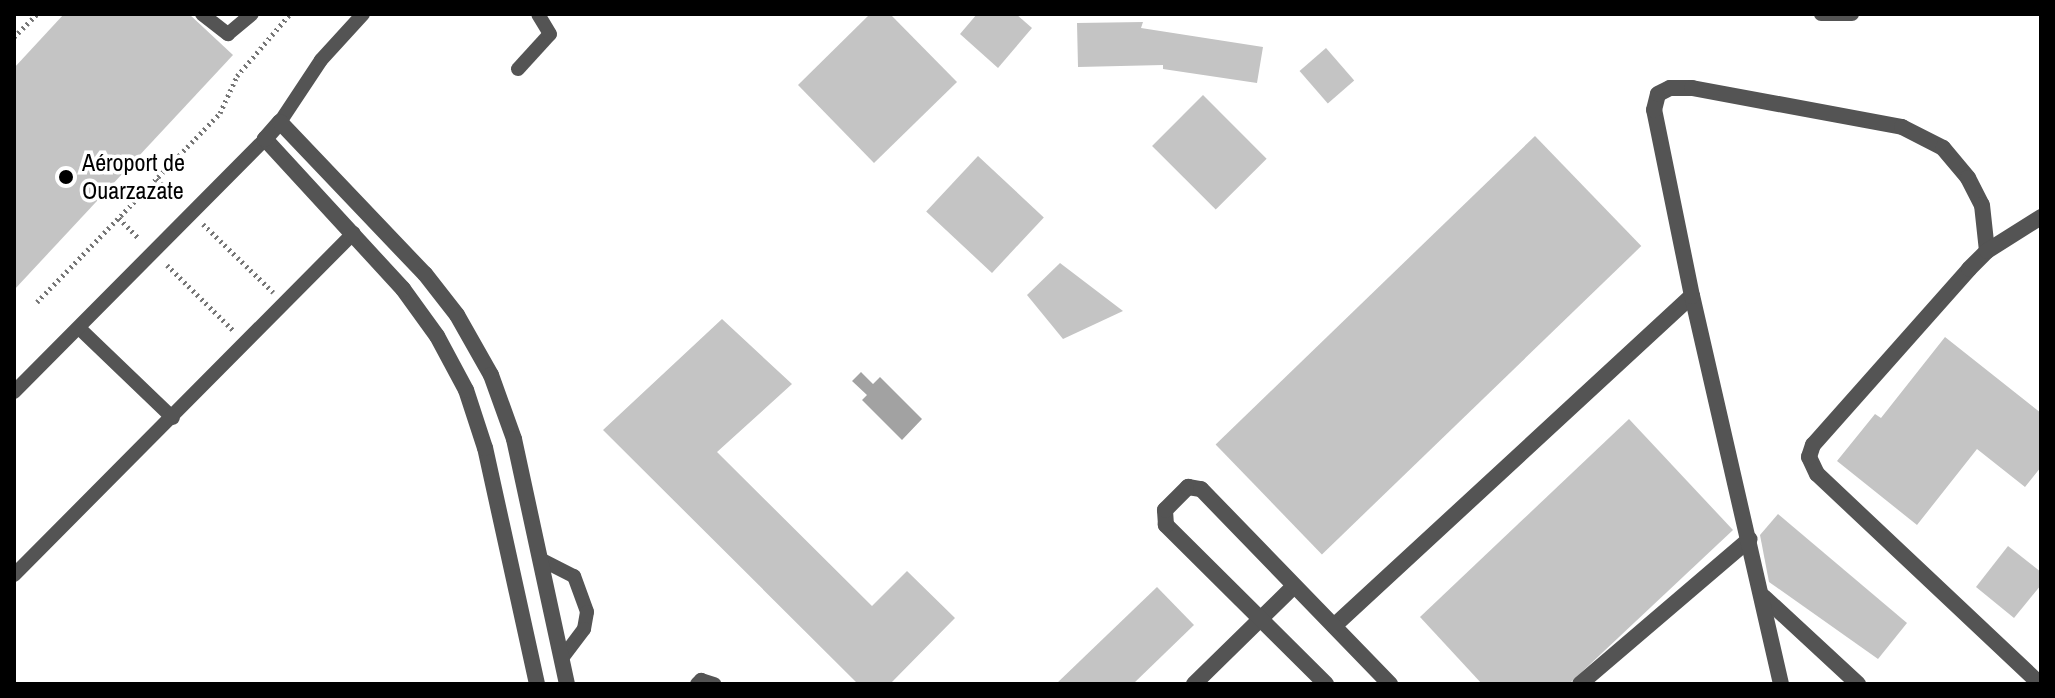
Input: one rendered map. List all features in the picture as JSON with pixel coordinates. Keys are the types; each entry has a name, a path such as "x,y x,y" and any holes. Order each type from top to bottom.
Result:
{"street":[{"path":"1781,684 1764,597 1692,296 1654,110 1658,94 1670,88 1902,127 1943,148 1982,205 1987,251"},
{"path":"537,684 485,448 466,390 420,311 354,233 265,139 280,122 425,274 475,344 510,428 567,684"},
{"path":"2040,684 1817,474 1809,457 1813,445 1987,251 2041,217"},
{"path":"1334,626 1692,296"},
{"path":"1326,684 1166,525 1165,510 1188,487 1201,489 1390,684"},
{"path":"1580,684 1750,539"},
{"path":"1194,684 1293,587"},
{"path":"1764,597 1858,684"}],"lane":[{"path":"202,14 228,34 252,14"},
{"path":"280,122 321,60 363,14"},
{"path":"518,69 550,34 538,14"},
{"path":"1821,14 1852,14"},
{"path":"14,392 265,139"},
{"path":"14,575 354,233"},
{"path":"79,328 173,418"},
{"path":"540,559 574,576 587,612 584,629 561,659"},
{"path":"697,684 701,680 714,684"}],"path":[{"path":"14,37 37,14"},
{"path":"37,302 220,113 237,76 290,14"},
{"path":"156,179 285,304"},
{"path":"119,218 246,343"}],"shaded area":[{"path":"861,372 873,384 880,377 922,419 902,440 862,400 867,395 852,381"}],"building":[{"name":"Aéroport de Ouarzazate","path":"64,14 189,14 233,55 14,290 14,68"},
{"path":"870,14 890,14 957,82 874,163 798,85"},
{"path":"977,14 1016,14 1032,28 998,68 960,34"},
{"path":"1143,22 1141,28 1263,47 1257,83 1163,69 1163,65 1078,67 1077,23"},
{"path":"1326,48 1354,80 1328,103 1300,71"},
{"path":"1203,95 1267,159 1216,210 1152,146"},
{"path":"1535,136 1641,246 1322,554 1216,444"},
{"path":"978,156 1044,217 992,273 926,212"},
{"path":"1060,263 1123,311 1063,339 1027,295"},
{"path":"722,319 792,384 717,452 872,606 907,571 955,618 890,684 858,684 603,430"},
{"path":"1945,337 2041,413 2041,467 2025,487 1977,449 1917,525 1837,461 1875,414 1881,418"},
{"path":"1629,419 1733,530 1569,684 1482,684 1420,617"},
{"path":"1778,514 1907,623 1878,659 1769,582 1760,535"},
{"path":"2008,546 2041,572 2041,585 2014,618 1976,587"},
{"path":"1157,587 1194,625 1133,684 1056,684"}],"place":[{"name":"Aéroport de Ouarzazate","path":"66,177"}]}
